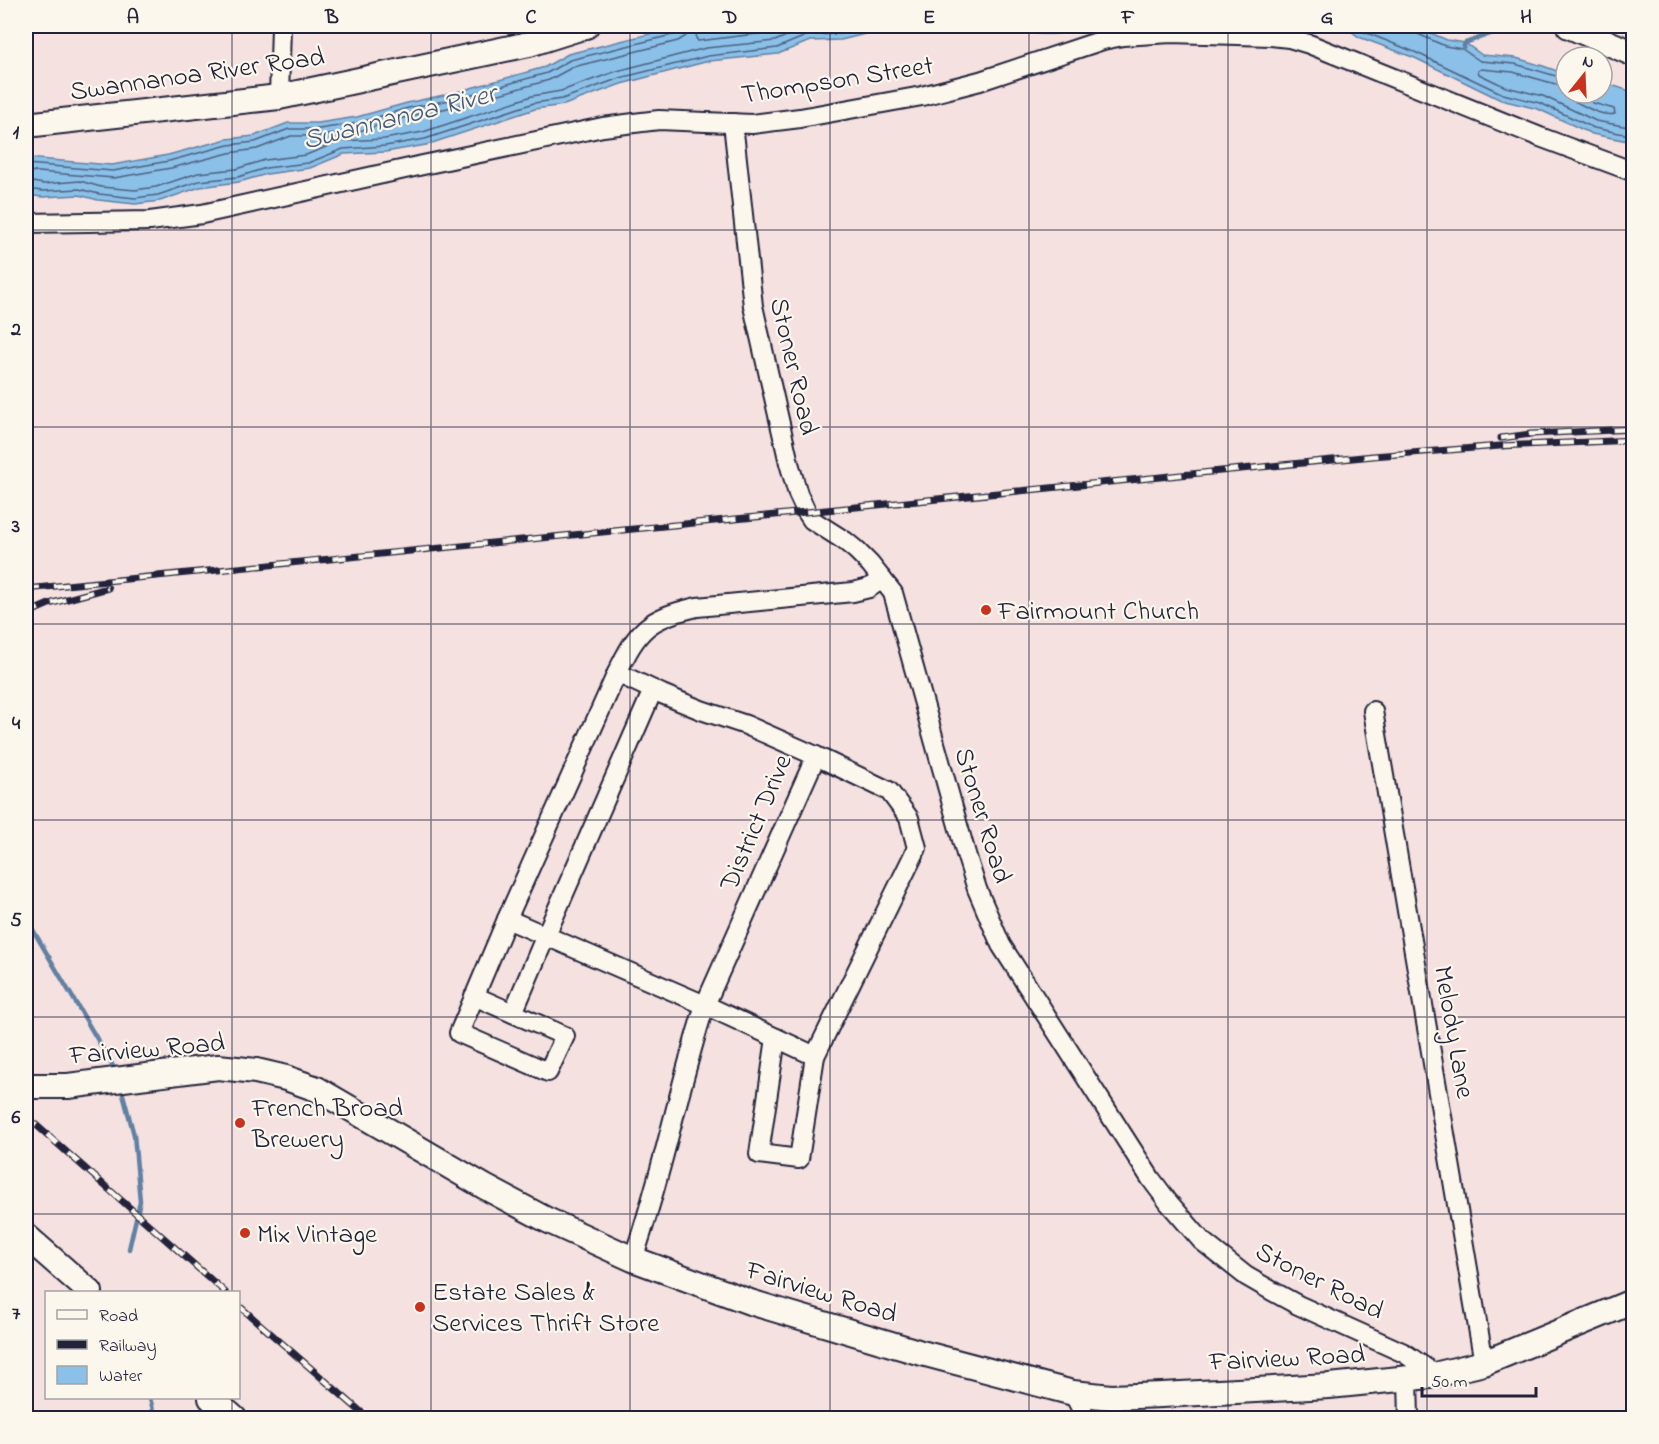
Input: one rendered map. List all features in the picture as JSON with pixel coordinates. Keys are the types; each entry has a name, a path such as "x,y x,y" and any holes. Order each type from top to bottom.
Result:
{"main road":[{"name":"Swannanoa River Road","path":"26,123 35,124 279,97 529,44 586,26"},
{"path":"1569,26 1634,54"},
{"name":"Fairview Road","path":"26,1086 68,1086 218,1067 256,1071 286,1078 317,1089 485,1187 547,1220 633,1259 750,1302 918,1352 1073,1394 1162,1395 1329,1386 1419,1377 1484,1363 1634,1301"},
{"path":"26,1236 88,1291"},
{"path":"212,1399 234,1419"}],"street":[{"path":"279,97 281,26"},
{"name":"Thompson Street","path":"26,223 150,221 202,214 603,127 659,120 752,124 776,122 922,96 980,81 1093,43 1123,36 1171,33 1289,38 1332,52 1540,137 1634,172"},
{"name":"Stoner Road","path":"733,123 753,306 798,494 812,520 856,550 893,593 966,854 977,889 1001,945 1151,1179 1203,1241 1246,1276 1272,1291 1404,1353 1426,1368 1419,1377"},
{"path":"474,996 565,1036 548,1072 459,1033 474,996 507,919 617,673 629,647 638,635 656,621 678,611 697,607 853,592 869,588 882,579"},
{"name":"District Drive","path":"617,673 653,690 701,710 746,725 816,756 705,1005 644,1228 633,1259"},
{"path":"513,1013 653,690"},
{"name":"Melody Lane","path":"1373,711 1484,1363"},
{"path":"776,1038 759,1154 799,1159 815,1056 916,848 909,818 889,791 816,756"},
{"path":"507,919 705,1005 815,1056"},
{"path":"1409,1419 1419,1377"},
{"path":"1073,1394 1086,1419"}],"water":[{"name":"Swannanoa River","path":"682,26 913,26 902,30 877,31 841,40 810,41 778,54 709,61 621,84 564,105 535,109 426,145 385,152 344,154 310,168 200,187 160,201 135,204 98,200 79,195 43,197 26,195 26,158 112,165 168,155 227,139 254,136 288,123 318,123 357,117 545,67 568,54"},
{"path":"997,26 1080,26 1061,33 1039,34"},
{"path":"1344,26 1414,26 1447,40 1465,43 1482,55 1516,58 1554,70 1554,105 1614,105 1614,86 1633,92 1633,142 1592,134 1538,109 1501,100 1415,58 1359,37"}],"waterway":[{"path":"1463,48 1465,43 1513,26"},
{"path":"26,918 117,1073"},
{"path":"121,1087 134,1135 140,1201 129,1249"},
{"path":"150,1399 155,1418"}],"railway":[{"path":"1501,438 1531,434 1634,429"},
{"path":"26,589 1373,456 1500,446 1634,440"},
{"path":"26,614 49,604 108,588"},
{"path":"26,1116 224,1291"},
{"path":"240,1307 368,1418"}],"place":[{"name":"Fairmount Church","path":"986,610"},
{"name":"French Broad Brewery","path":"240,1123"},
{"name":"Mix Vintage","path":"245,1233"},
{"name":"Estate Sales & Services Thrift Store","path":"420,1307"}]}
